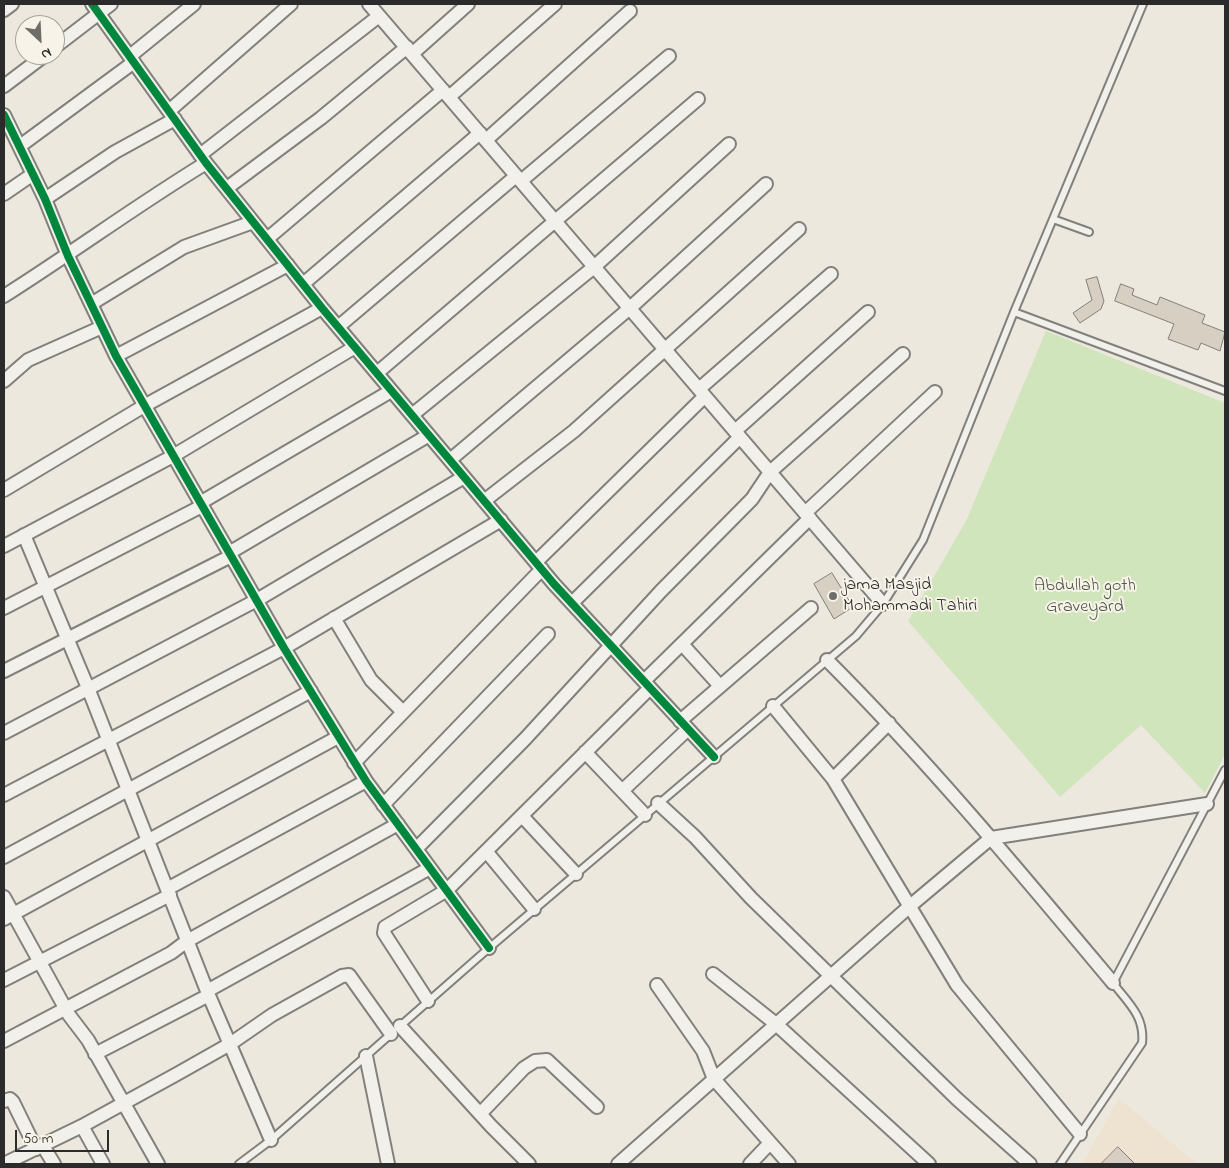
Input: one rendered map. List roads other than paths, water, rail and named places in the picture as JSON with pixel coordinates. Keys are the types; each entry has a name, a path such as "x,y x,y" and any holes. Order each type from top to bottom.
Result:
{"street":[{"path":"4,10 12,4"},
{"path":"65,37 96,8 111,4"},
{"path":"20,146 132,59 194,4"},
{"path":"45,199 172,115 291,4"},
{"path":"227,188 409,51 468,4"},
{"path":"267,240 555,4"},
{"path":"96,8 203,159 322,308 539,566 714,757"},
{"path":"4,296 68,256 203,159 374,8 883,604"},
{"path":"303,284 483,136 630,11"},
{"path":"338,327 669,56"},
{"path":"4,86 32,65"},
{"path":"377,373 698,99"},
{"path":"4,115 34,174 68,256 116,356 284,648 366,781 489,948"},
{"path":"412,416 594,267 729,144"},
{"path":"4,194 34,174"},
{"path":"450,460 630,308 766,184"},
{"path":"91,304 184,247 253,222"},
{"path":"484,501 574,431 799,229"},
{"path":"116,356 288,265"},
{"path":"354,763 702,393 831,274"},
{"path":"4,490 144,406 322,308"},
{"path":"572,603 738,434 868,312"},
{"path":"4,381 28,360 102,326"},
{"path":"4,546 173,456 355,347"},
{"path":"416,849 525,739 661,591 752,499 770,472 904,354"},
{"path":"4,608 201,504 392,391"},
{"path":"428,1001 383,930 385,927 447,890 585,752 682,644 808,516 935,392"},
{"path":"4,671 65,638 230,555 428,435"},
{"path":"4,733 257,600 464,477"},
{"path":"4,795 284,648 501,520"},
{"path":"24,535 47,586 65,638 88,688 208,993 271,1140"},
{"path":"623,790 720,686 811,608"},
{"path":"334,618 371,680 403,712"},
{"path":"384,804 548,634"},
{"path":"682,644 720,686"},
{"path":"827,660 889,723 991,838 1113,983"},
{"path":"4,856 310,691"},
{"path":"773,706 833,779 957,985 1080,1134"},
{"path":"833,779 889,723"},
{"path":"8,916 338,737"},
{"path":"585,752 645,815"},
{"path":"4,980 168,892 366,781"},
{"path":"658,803 694,837 751,898 957,1099 1030,1164"},
{"path":"618,1164 910,906 991,838 1208,804"},
{"path":"522,816 576,874"},
{"path":"4,1041 171,953 187,941 398,824"},
{"path":"486,851 534,909"},
{"path":"95,1054 208,993 430,868"},
{"path":"4,897 8,916 39,962 65,1009 95,1054 158,1164"},
{"path":"713,974 776,1024 930,1164"},
{"path":"4,1164 122,1104 230,1044 272,1015 347,975 352,978 395,1030 529,1164"},
{"path":"657,986 703,1051 714,1079 790,1164"},
{"path":"366,1056 388,1164"},
{"path":"480,1114 524,1068 535,1061 547,1060 597,1107"},
{"path":"4,1101 7,1099 13,1102 40,1147 54,1164"},
{"path":"82,1126 103,1164"},
{"path":"750,1164 770,1143"}],"lane":[{"path":"239,1164 271,1140 534,909 856,636 883,604 923,540 1014,312 1143,4"},
{"path":"1053,219 1089,232"},
{"path":"1014,312 1225,391"},
{"path":"1060,1164 1142,1043 1143,1029 1140,1018 1113,983 1225,770"}],"place":[{"name":"jama Masjid Mohammadi Tahiri","path":"833,596"}],"park label":[{"name":"Abdullah goth Graveyard","path":"1085,597"}]}
